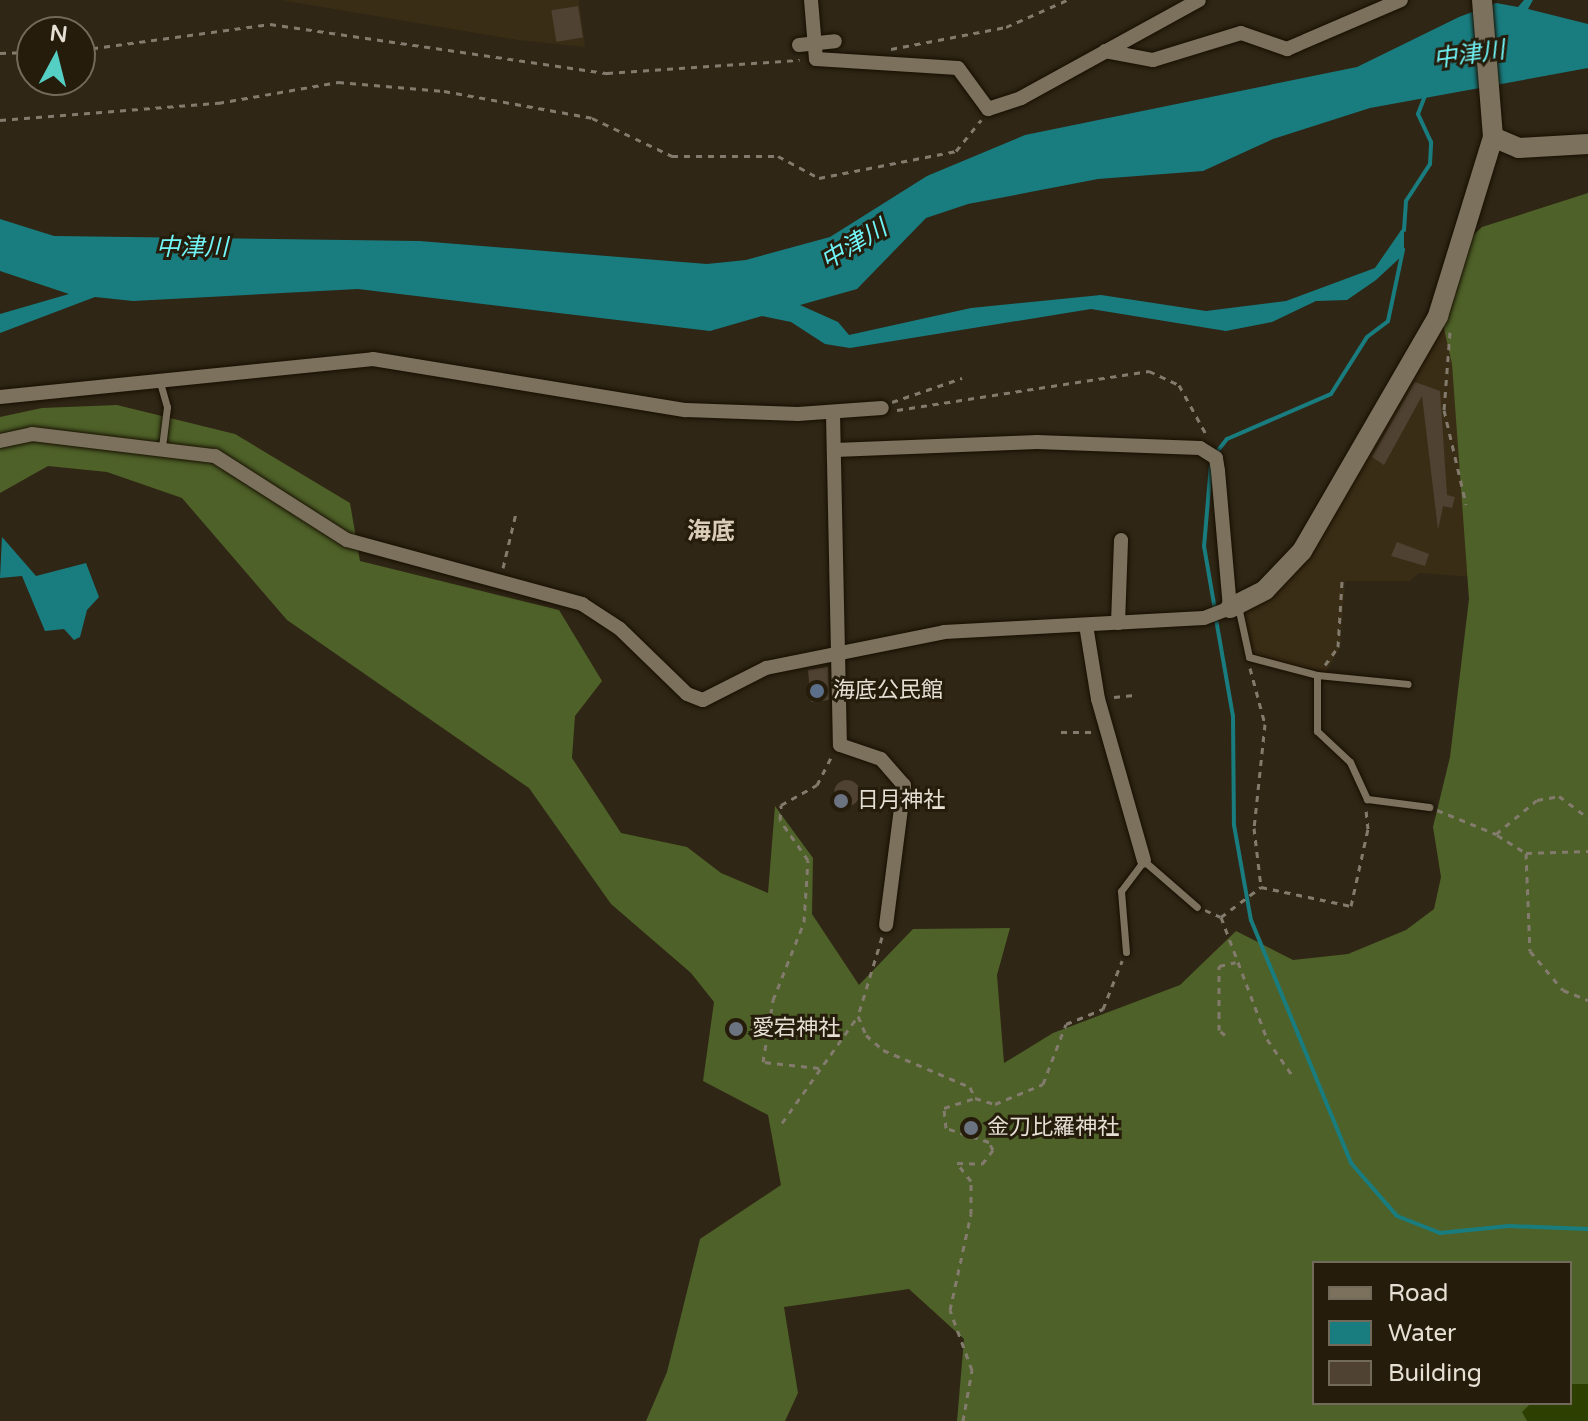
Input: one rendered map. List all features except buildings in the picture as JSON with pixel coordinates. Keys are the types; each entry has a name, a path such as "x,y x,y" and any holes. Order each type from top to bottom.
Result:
{"street":[{"path":"811,0 816,52"},
{"path":"799,45 816,52 958,68 988,109 1021,98 1199,0"},
{"path":"1105,51 1153,60 1241,33 1287,49 1401,0"},
{"path":"0,441 32,434 162,447 235,464 347,540 500,582 601,615 687,694 703,700 766,668 836,657 944,632 1204,618 1265,590 1302,551 1438,316 1491,130 1482,0"},
{"path":"816,52 835,41"},
{"path":"1491,130 1519,148 1588,144"},
{"path":"0,397 373,359 686,410 833,414 882,408"},
{"path":"833,414 836,657 843,746 881,759 901,779 901,803 886,925"},
{"path":"835,450 1037,442 1206,451 1218,471 1234,606"},
{"path":"1116,548 1118,623"},
{"path":"1086,625 1098,699 1144,861"}],"lane":[{"path":"159,379 167,407 162,447"},
{"path":"1234,606 1249,657 1317,675 1408,684"},
{"path":"1317,675 1317,731 1350,762 1367,799 1429,807"},
{"path":"1126,952 1121,891 1144,861 1197,907"}],"path":[{"path":"888,49 1006,27 1067,0"},
{"path":"96,48 270,24 607,73 717,70 816,52"},
{"path":"0,120 218,103 338,82 444,91 592,118 672,156 778,156 819,178 956,151 988,109"},
{"path":"1438,316 1448,322 1452,340 1444,410 1466,504"},
{"path":"882,408 1149,371 1173,379 1193,402 1209,439 1206,451"},
{"path":"882,408 962,378"},
{"path":"500,582 516,513"},
{"path":"1312,665 1323,668 1338,647 1342,581"},
{"path":"1249,657 1265,724 1254,828 1261,887"},
{"path":"1098,699 1134,695"},
{"path":"1061,732 1107,733"},
{"path":"819,1068 763,1062 769,1025 804,922 808,860 780,820 781,805 817,785 843,746"},
{"path":"1496,834 1537,800 1559,796 1588,818"},
{"path":"859,799 901,803"},
{"path":"1351,906 1370,830 1367,799"},
{"path":"1429,807 1496,834 1526,853 1588,851"},
{"path":"1526,853 1530,951 1563,990 1588,1000"},
{"path":"1221,917 1261,887 1358,908"},
{"path":"1197,907 1221,917 1267,1039 1292,1075"},
{"path":"782,1123 858,1016 886,925"},
{"path":"963,1421 972,1370 950,1310 971,1214 971,1181 957,1163 982,1164 993,1150 989,1142 946,1128 943,1121 953,1101 975,1098 995,1104 1043,1084 1066,1024 1103,1009 1126,952"},
{"path":"1225,1035 1219,1030 1219,966 1236,962"},
{"path":"858,1016 866,1035 883,1050 970,1087 975,1098"},
{"path":"751,1030 769,1025"}],"shaded area":[{"path":"281,0 579,0 585,47 518,40"},
{"path":"1455,292 1488,578 1419,573 1410,581 1345,581 1340,647 1326,672 1257,657 1249,647 1242,611 1263,598"}],"green space":[{"path":"1588,193 1588,1384 1572,1384 1572,1261 1312,1261 1312,1405 1529,1405 1522,1412 1527,1421 957,1421 964,1339 909,1289 784,1307 798,1393 785,1421 646,1421 667,1372 700,1239 781,1185 768,1115 703,1081 714,1002 691,973 611,904 529,788 287,620 182,498 107,472 48,466 0,493 0,417 42,408 117,405 235,434 350,503 360,561 559,610 602,681 575,716 572,758 621,833 687,847 721,873 768,893 775,806 813,858 812,914 859,985 913,929 1010,928 997,975 1004,1063 1053,1033 1180,985 1236,931 1293,960 1348,954 1406,930 1434,909 1441,877 1433,827 1450,757 1469,599 1452,364 1440,311 1468,240 1482,227"},
{"path":"1588,1377 1588,1421 1510,1421 1514,1405 1572,1405 1572,1379"}],"water":[{"name":"中津川","path":"1524,0 1533,0 1528,9 1588,24 1588,68 1370,108 1273,139 1203,171 1098,179 968,204 926,218 857,289 800,305 838,322 849,335 971,308 1101,295 1206,311 1286,301 1375,268 1404,226 1404,254 1376,280 1347,300 1316,301 1272,322 1226,331 1091,309 850,348 825,344 791,322 762,316 710,331 358,289 133,301 95,297 0,333 0,314 69,294 0,271 0,219 54,236 419,241 707,264 746,260 830,237 927,176 1025,135 1357,67 1459,17 1496,3 1518,7"},
{"path":"2,537 36,576 86,563 99,597 87,610 80,637 74,640 64,629 45,631 22,576 0,578"}],"waterway":[{"path":"1404,230 1406,201 1430,164 1431,142 1418,114 1426,93"},
{"path":"1216,453 1227,439 1331,394 1367,337 1388,321 1403,250"},
{"path":"1211,465 1204,546 1215,610"},
{"path":"1216,619 1233,716 1234,825 1251,920 1351,1163 1397,1216 1440,1233 1509,1226 1588,1229"}],"place":[{"name":"海底公民館","path":"817,691"},
{"name":"日月神社","path":"841,801"},
{"name":"愛宕神社","path":"736,1029"},
{"name":"金刀比羅神社","path":"971,1128"}],"district":[{"name":"海底","path":"711,532"}]}
